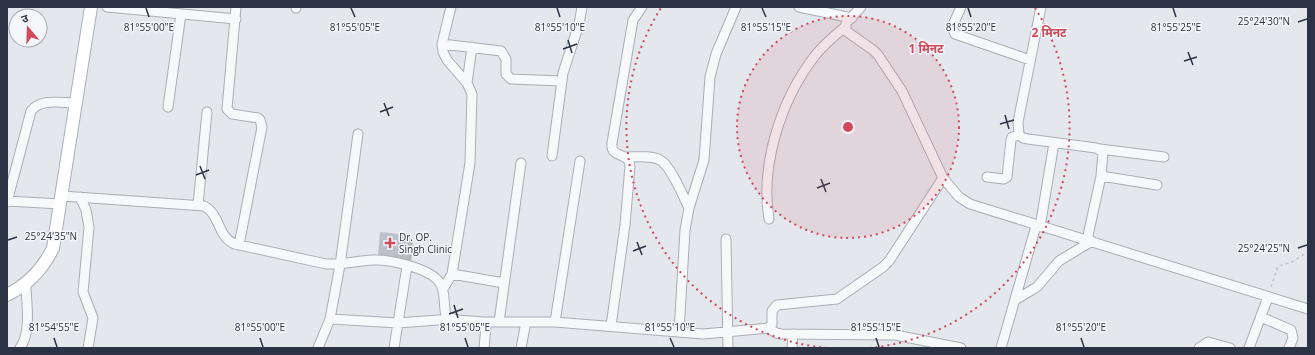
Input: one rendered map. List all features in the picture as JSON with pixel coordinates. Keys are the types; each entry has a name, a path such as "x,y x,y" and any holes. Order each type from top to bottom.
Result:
{"street":[{"path":"7,295 26,284 46,263 53,248 62,200 91,7"},
{"path":"107,7 236,19"},
{"path":"236,7 227,109 232,114 258,118 262,127 239,245"},
{"path":"443,289 452,274 470,163 472,94 466,83 447,60 443,52 442,44 451,7"},
{"path":"552,156 561,81 579,24 582,7"},
{"path":"642,7 633,20 612,143 612,151 614,154 626,157 654,158 661,161 668,169 689,208"},
{"path":"679,332 685,230 689,208 704,160 712,66 736,7"},
{"path":"799,7 852,18"},
{"path":"769,219 766,187 779,119 793,90 814,56 845,27 861,7"},
{"path":"961,7 952,27 955,34 1030,60"},
{"path":"1019,135 1018,122 1041,7"},
{"path":"168,107 181,14"},
{"path":"845,27 848,34 873,50 898,84 943,178 959,197 970,204 1038,226 1090,240 1308,309"},
{"path":"442,44 501,51 506,59 506,74 511,79 561,81"},
{"path":"466,83 472,47"},
{"path":"76,103 40,104 35,106 30,111 7,201 62,200 80,197 198,205 210,209 215,215 224,237 228,242 326,264 340,265 374,260 426,270 440,282 443,289 446,315 451,319"},
{"path":"198,205 207,112"},
{"path":"318,348 330,319 340,265 358,134"},
{"path":"987,177 1007,177 1011,140 1012,137 1019,135 1028,140 1164,157"},
{"path":"1001,348 1038,226 1054,143"},
{"path":"1015,300 1034,290 1059,261 1090,240 1104,157 1100,149"},
{"path":"611,326 625,225 630,166 626,157"},
{"path":"556,322 580,161"},
{"path":"500,322 521,163"},
{"path":"1101,176 1157,185"},
{"path":"769,328 772,324 772,311 776,306 837,299 883,267 889,261 943,178"},
{"path":"80,197 88,218 84,292 93,318 88,348"},
{"path":"726,239 728,348"},
{"path":"394,348 407,266"},
{"path":"452,274 504,284"},
{"path":"20,348 24,341 26,330 26,284"},
{"path":"1249,348 1267,296"},
{"path":"1261,316 1291,330 1293,338 1290,348"},
{"path":"330,319 398,323 451,319 482,322 556,322 703,334 769,328 776,333 793,334 895,335 961,348"},
{"path":"482,322 486,326 487,332 484,348"},
{"path":"521,348 526,322"},
{"path":"792,348 793,334"},
{"path":"1199,348 1208,342 1230,348"}],"path":[{"path":"1267,296 1278,266 1292,262 1308,252"}],"building":[{"path":"380,232 409,235 407,257 378,255"}],"place":[{"name":"Dr. OP. Singh Clinic","path":"390,243"}]}
